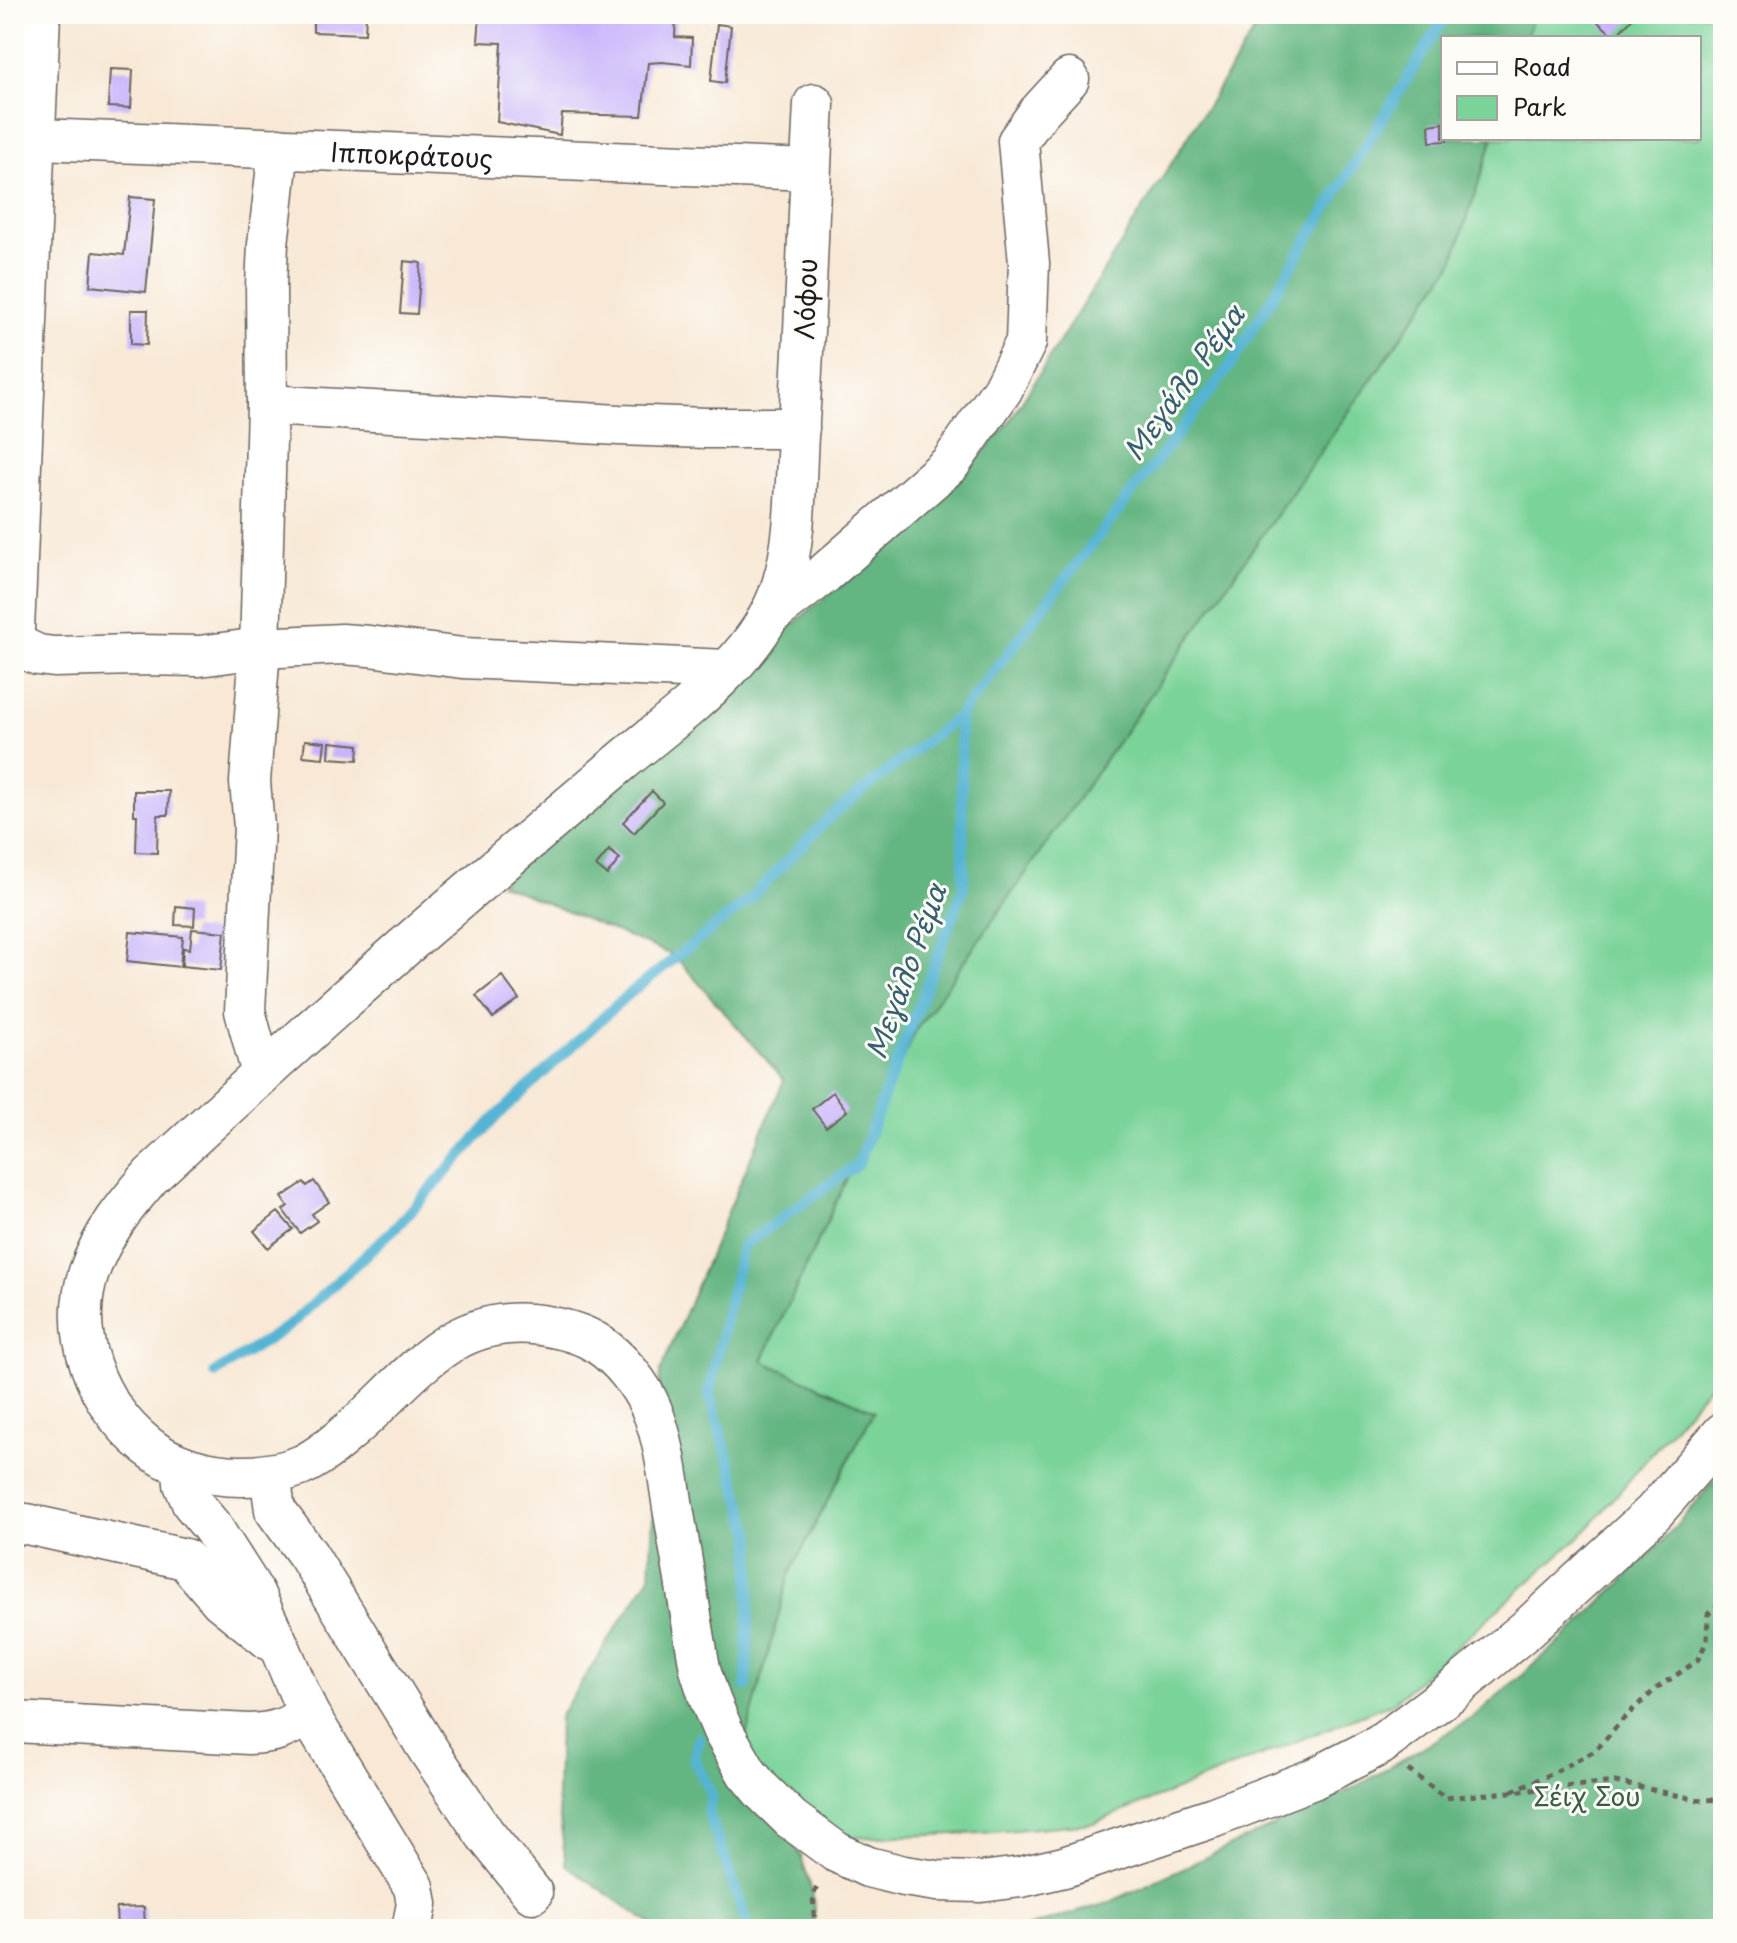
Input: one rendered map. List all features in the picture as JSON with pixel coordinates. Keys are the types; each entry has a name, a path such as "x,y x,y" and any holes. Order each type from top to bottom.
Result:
{"street":[{"path":"14,630 24,138 40,14"},
{"path":"1069,79 1018,141 1029,263 1026,342 1002,390 950,464 824,574 770,615 727,670 688,706 462,897 151,1176 102,1239 88,1274 81,1312 86,1353 100,1390 120,1419 147,1446 183,1466 213,1475 270,1474 303,1465 328,1449 358,1425 431,1355 457,1337 494,1325 526,1323 561,1328 598,1343 630,1372 651,1408 663,1450 700,1669 710,1700 735,1754 762,1791 791,1819 836,1852 868,1867 937,1881 981,1882 1064,1867 1214,1817 1313,1779 1380,1745 1527,1629 1654,1512 1723,1433"},
{"name":"Λόφου","path":"770,615 782,585 792,544 814,104"},
{"name":"Ιπποκράτους","path":"24,138 810,170"},
{"path":"262,1074 245,1011 254,827 250,782 260,648 267,405 266,286 279,148"},
{"path":"267,405 648,426 799,428"},
{"path":"14,641 38,655 54,657 199,656 260,648 342,644 463,658 727,670"},
{"path":"183,1466 184,1484 192,1503 212,1527 253,1591 308,1713 414,1887 417,1904 412,1929"},
{"path":"270,1474 275,1510 308,1555 477,1823 532,1893"},
{"path":"14,1525 27,1524 185,1559 221,1601 280,1648"},
{"path":"14,1722 249,1734 280,1731 308,1713"}],"path":[{"path":"1508,1793 1595,1751 1625,1717 1657,1688 1697,1661 1707,1641 1708,1614 1723,1601"},
{"path":"1380,1745 1446,1798 1615,1782 1700,1800 1723,1799"}],"green space":[{"path":"1265,14 1533,14 1527,36 1441,36 1441,140 1492,140 1452,264 916,1030 762,1361 874,1411 789,1575 739,1762 801,1856 813,1895 815,1929 658,1929 566,1865 557,1797 559,1717 650,1576 660,1372 784,1080 675,956 500,884 814,606 872,562 932,508 1009,422"},
{"path":"1533,14 1723,14 1723,1369 1587,1530 1394,1702 1094,1823 981,1833 818,1839 739,1762 789,1575 874,1411 762,1361 916,1030 1452,264 1492,140 1701,140 1701,36 1527,36"},
{"name":"Σέιχ Σου","path":"1723,1471 1723,1929 1020,1929 1108,1903 1356,1787 1472,1718 1569,1634 1659,1545"}],"building":[{"path":"313,14 366,14 365,34 313,32"},
{"path":"480,14 676,14 675,37 692,38 691,65 648,63 642,116 562,114 560,135 497,122 502,43 478,42"},
{"path":"1589,14 1636,14 1614,36"},
{"path":"717,24 731,26 725,83 711,81"},
{"path":"110,69 133,70 131,108 108,107"},
{"path":"1441,123 1441,140 1447,141 1430,142 1429,125"},
{"path":"130,197 155,199 146,292 90,286 93,252 124,255"},
{"path":"404,261 421,263 417,314 400,313"},
{"path":"131,310 148,310 147,345 131,344"},
{"path":"305,740 325,742 323,758 303,756"},
{"path":"330,742 359,745 358,760 329,758"},
{"path":"134,791 169,791 168,815 158,815 157,853 136,852"},
{"path":"652,791 663,802 634,833 623,822"},
{"path":"609,850 620,859 607,875 596,866"},
{"path":"176,906 195,908 194,926 175,925"},
{"path":"192,929 225,932 221,970 182,966 183,948 190,949"},
{"path":"130,932 183,937 180,967 127,961"},
{"path":"502,976 519,999 493,1018 476,996"},
{"path":"833,1092 847,1111 826,1127 812,1109"},
{"path":"314,1181 329,1202 312,1214 317,1221 300,1233 283,1210 288,1206 282,1197 304,1182 307,1186"},
{"path":"278,1212 293,1229 268,1248 254,1231"},
{"path":"144,1907 145,1928 117,1929 116,1908"}],"waterway":[{"name":"Μεγάλο Ρέμα","path":"746,1686 752,1537 709,1393 742,1246 858,1164 964,887 960,715 1228,369 1447,14"},
{"path":"215,1373 290,1325 398,1225 496,1117 624,998 748,901 834,813 960,715"},
{"name":"Μεγάλο Ρέμα","path":"699,1738 694,1759 712,1796 708,1811 749,1929"}]}
